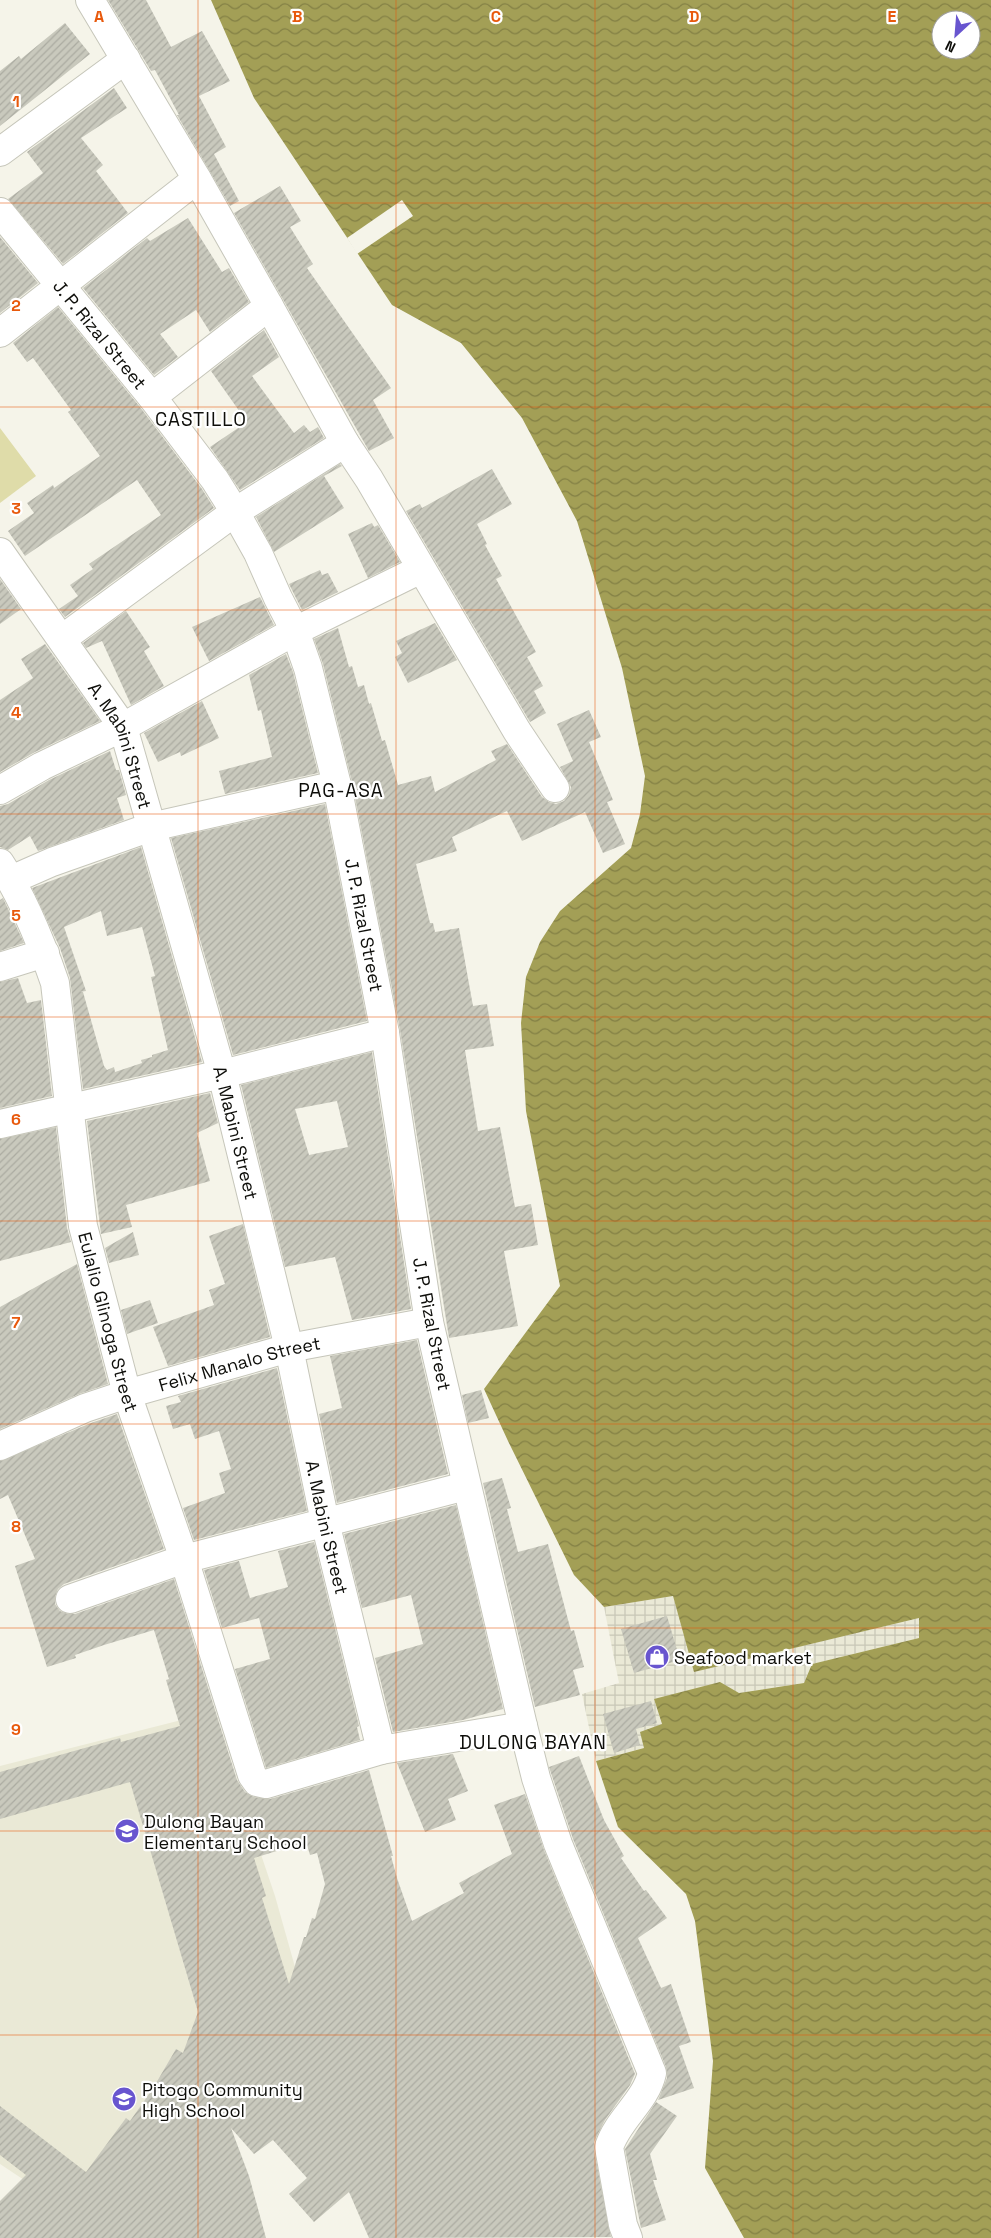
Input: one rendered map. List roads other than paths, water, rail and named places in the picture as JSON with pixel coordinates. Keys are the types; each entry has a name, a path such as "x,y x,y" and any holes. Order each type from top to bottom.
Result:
{"street":[{"path":"90,0 196,179 345,443 369,479 517,731 555,788"},
{"path":"0,152 126,59"},
{"path":"0,333 196,179"},
{"name":"J. P. Rizal Street","path":"0,212 152,397 215,480 258,553 295,631 308,668 336,785 385,1033 429,1322 523,1726 536,1778 558,1844 652,2073 649,2086 613,2137 609,2147 623,2226 628,2238"},
{"path":"152,397 269,306"},
{"path":"62,639 234,512 345,443"},
{"name":"A. Mabini Street","path":"0,552 123,727 222,1074 289,1348 325,1522 381,1750"},
{"path":"0,790 42,766 123,727 295,631 421,569"},
{"path":"5,871 52,862 151,826 336,785"},
{"name":"Eulalio Glinoga Street","path":"5,871 45,954 55,984 83,1226 127,1394 184,1559 252,1775 257,1782 266,1784 381,1750"},
{"path":"0,967 45,954"},
{"path":"0,1124 222,1074 385,1033"},
{"name":"Felix Manalo Street","path":"0,1446 85,1408 127,1394 289,1348 429,1322"},
{"path":"70,1599 184,1559 466,1486"},
{"path":"381,1750 523,1726"}],"water":[{"path":"211,0 991,0 991,2238 744,2238 705,2168 713,2061 695,1921 686,1894 618,1827 596,1761 644,1748 640,1732 662,1724 654,1699 720,1682 739,1693 804,1683 812,1664 919,1638 919,1618 694,1672 673,1596 604,1607 574,1575 484,1389 560,1286 526,1111 521,1023 526,977 540,942 560,911 631,848 640,814 645,776 622,668 577,521 522,418 461,343 392,305 254,98"}],"place":[{"name":"Seafood market","path":"657,1657"},
{"name":"Dulong Bayan Elementary School","path":"127,1831"},
{"name":"Pitogo Community High School","path":"124,2099"}],"district":[{"name":"CASTILLO","path":"201,419"},
{"name":"PAG-ASA","path":"341,790"},
{"name":"DULONG BAYAN","path":"533,1742"}]}
